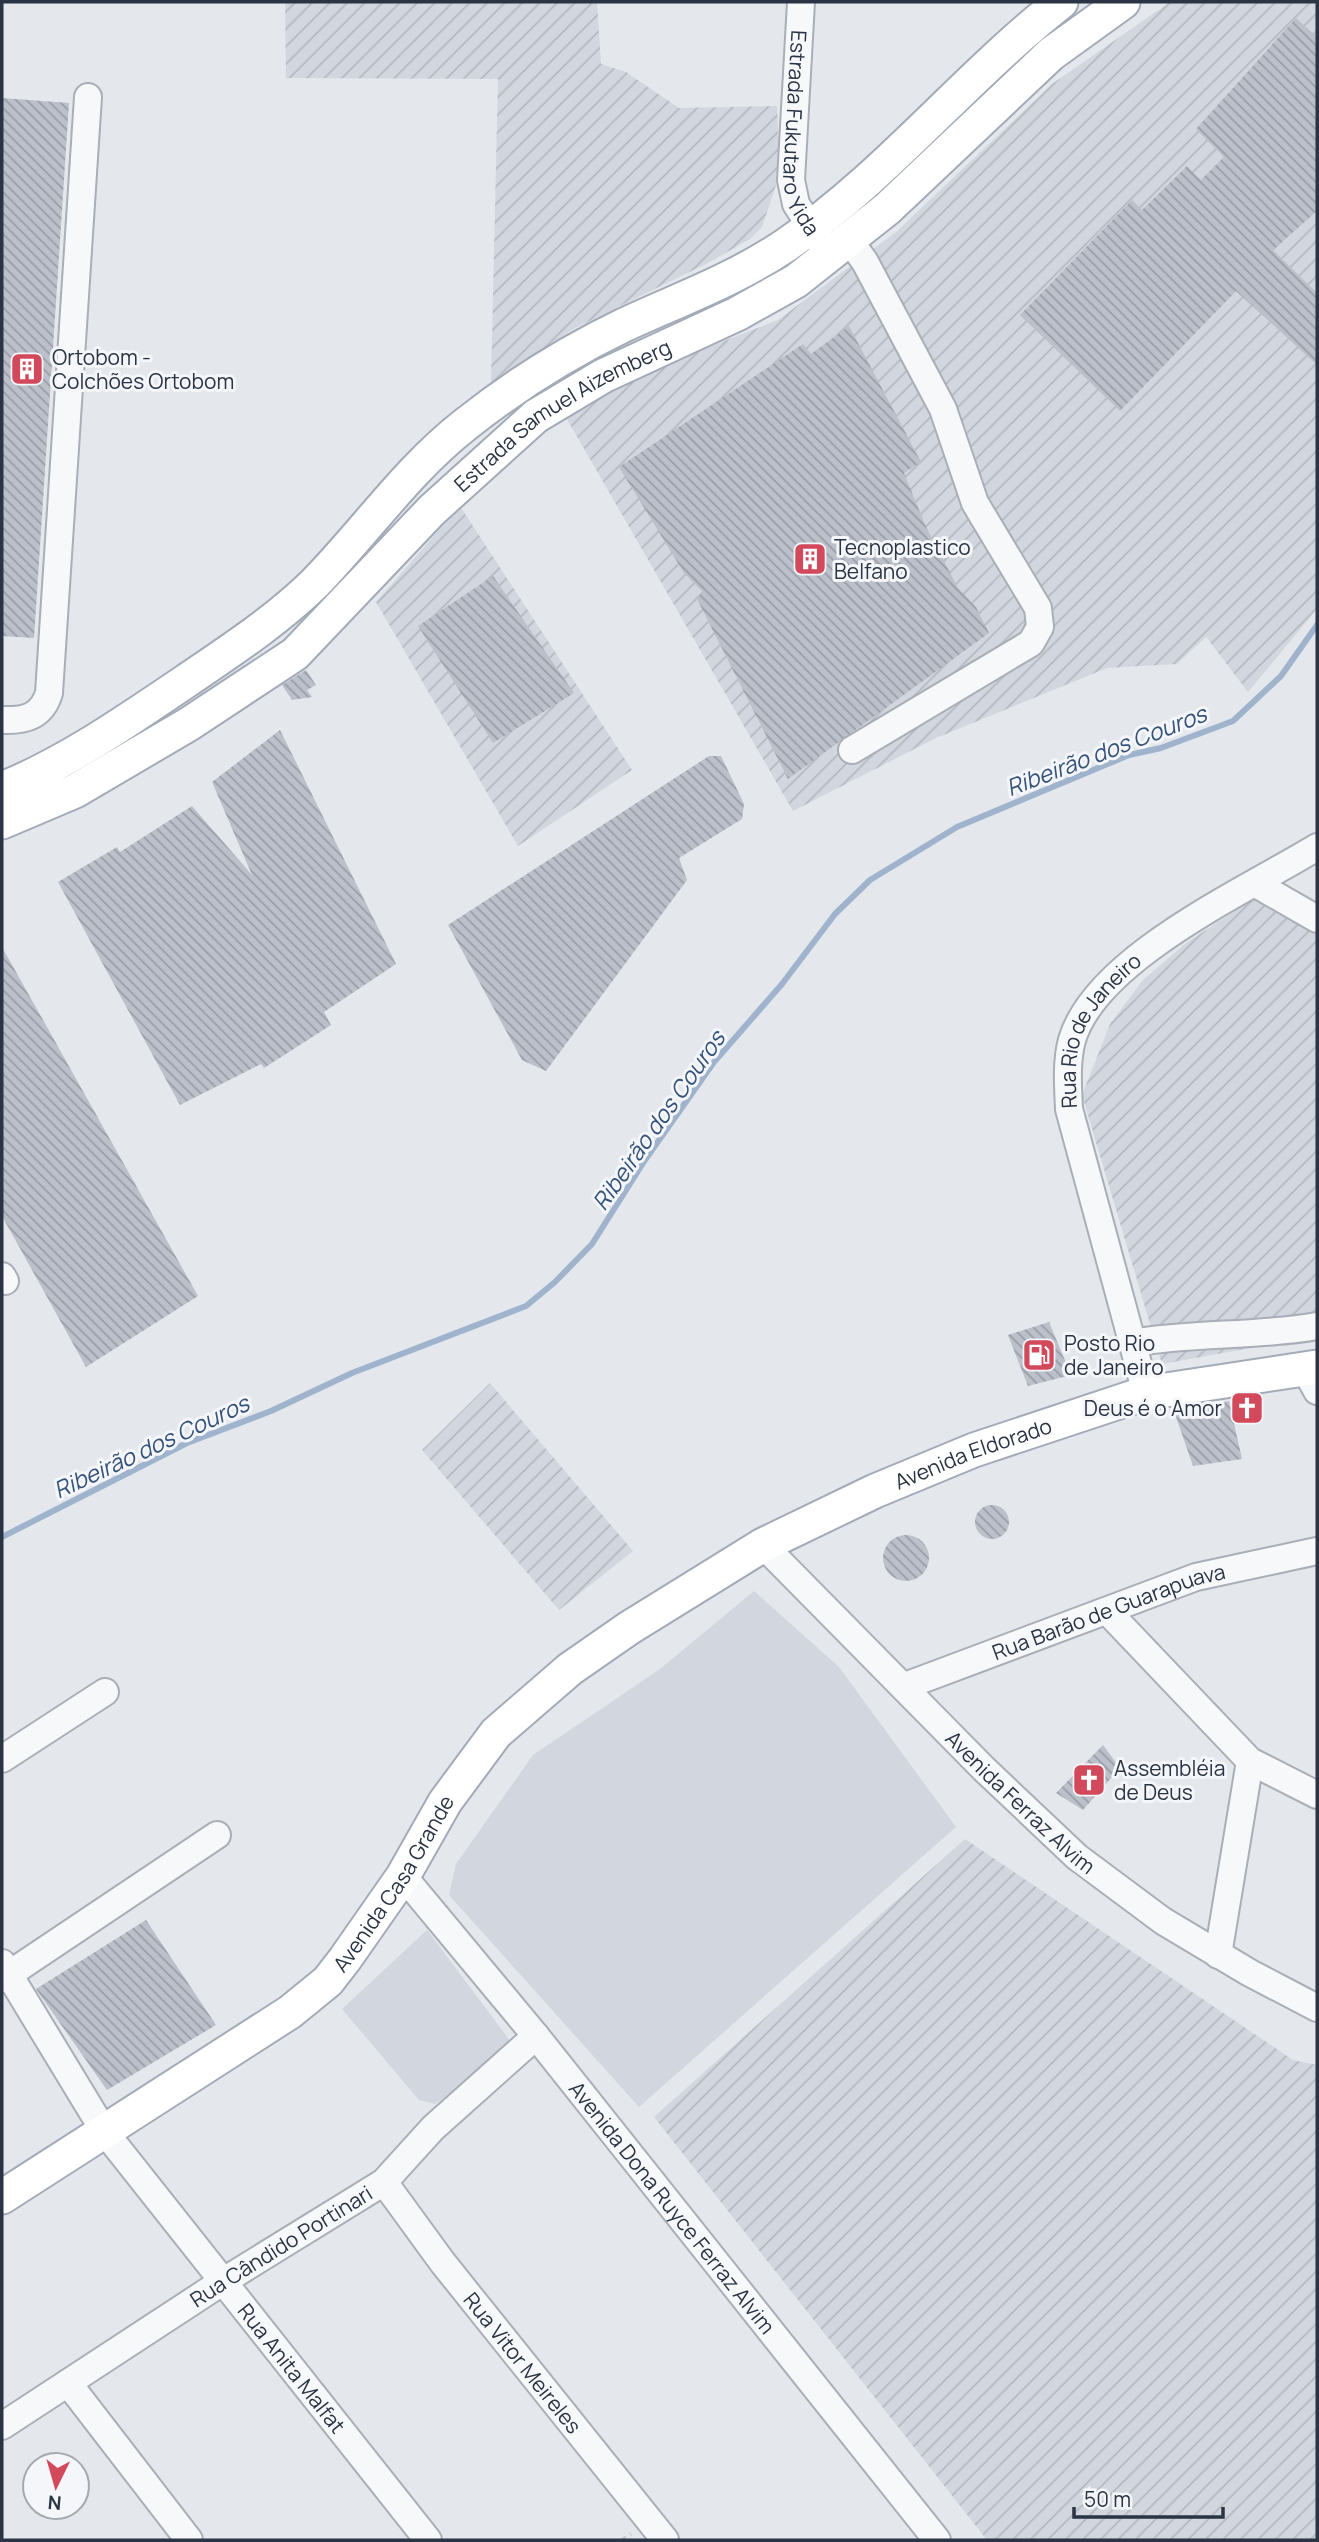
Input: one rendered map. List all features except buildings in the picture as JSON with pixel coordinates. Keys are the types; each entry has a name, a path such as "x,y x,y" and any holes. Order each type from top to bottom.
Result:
{"main road":[{"name":"Estrada Samuel Aizemberg","path":"2,789 46,769 127,720 227,653 293,604 335,561 415,469 466,424 520,385 578,349 750,267 810,229 894,156 995,55 1061,2"},
{"name":"Estrada Samuel Aizemberg","path":"2,822 27,814 75,791 189,724 295,654 479,465 561,399 761,302 840,249 1031,71 1084,28 1124,2"},
{"name":"Avenida Eldorado","path":"763,1545 875,1491 974,1450 1146,1393 1313,1376"},
{"name":"Avenida Casa Grande","path":"2,2197 314,1994 345,1959 403,1876 445,1802 477,1755 508,1720 570,1669 763,1545"}],"street":[{"name":"Estrada Fukutaro Yida","path":"801,2 791,180 796,204 810,229 865,262 943,409 975,503 1038,608 1040,627 1031,643 852,750"},
{"path":"2,720 18,721 32,717 44,709 49,692 88,97"},
{"name":"Rua Rio de Janeiro","path":"1146,1393 1069,1109 1067,1072 1072,1039 1083,1016 1108,982 1157,941 1317,847"},
{"path":"1256,884 1317,919"},
{"path":"1132,1343 1166,1337 1294,1331 1317,1326"},
{"name":"Avenida Ferraz Alvim","path":"763,1545 984,1769 1077,1857 1163,1922 1217,1955 1317,2008"},
{"name":"Rua Barão de Guarapuava","path":"905,1686 1196,1577 1317,1551"},
{"path":"1108,1612 1250,1761 1317,1795"},
{"path":"2,1759 105,1692"},
{"path":"1217,1955 1250,1761"},
{"path":"4,1972 217,1835"},
{"name":"Avenida Dona Ruyce Ferraz Alvim","path":"403,1876 536,2036 937,2540"},
{"name":"Rua Anita Malfat","path":"4,1972 104,2131 428,2540"},
{"name":"Rua Cândido Portinari","path":"2,2426 222,2282 384,2182 433,2128 536,2036"},
{"name":"Rua Vitor Meireles","path":"384,2182 452,2274 666,2540"},
{"path":"68,2383 189,2540"}],"shaded area":[{"path":"285,2 597,2 601,64 626,72 679,108 777,106 780,173 762,227 750,239 710,262 575,328 491,383 498,79 286,78"},
{"path":"1170,2 1317,2 1317,609 1248,692 1206,637 1177,664 1107,668 936,738 793,811 564,414 625,379 778,320 896,232 1052,84"},
{"path":"460,506 632,770 518,846 376,602"},
{"path":"1255,898 1317,935 1317,1336 1162,1364 1082,1095 1110,1024 1143,980 1186,943"},
{"path":"490,1383 633,1551 559,1610 422,1450"},
{"path":"754,1591 839,1667 956,1827 639,2107 449,1895 456,1864 533,1755 660,1669"},
{"path":"965,1839 1293,2060 1317,2065 1317,2540 987,2540 654,2117"},
{"path":"427,1930 514,2046 435,2104 419,2100 342,2009"}],"waterway":[{"name":"Ribeirão dos Couros","path":"2,1537 187,1443 271,1411 352,1373 526,1306 555,1282 592,1244 645,1160 714,1062 782,984 835,914 870,880 957,827 1129,755 1161,748 1233,721 1281,676 1317,625"}],"place":[{"name":"Ortobom - Colchões Ortobom","path":"27,369"},
{"name":"Tecnoplastico Belfano","path":"810,559"},
{"name":"Posto Rio de Janeiro","path":"1039,1355"},
{"name":"Deus é o Amor","path":"1247,1408"},
{"name":"Assembléia de Deus","path":"1089,1780"}]}
